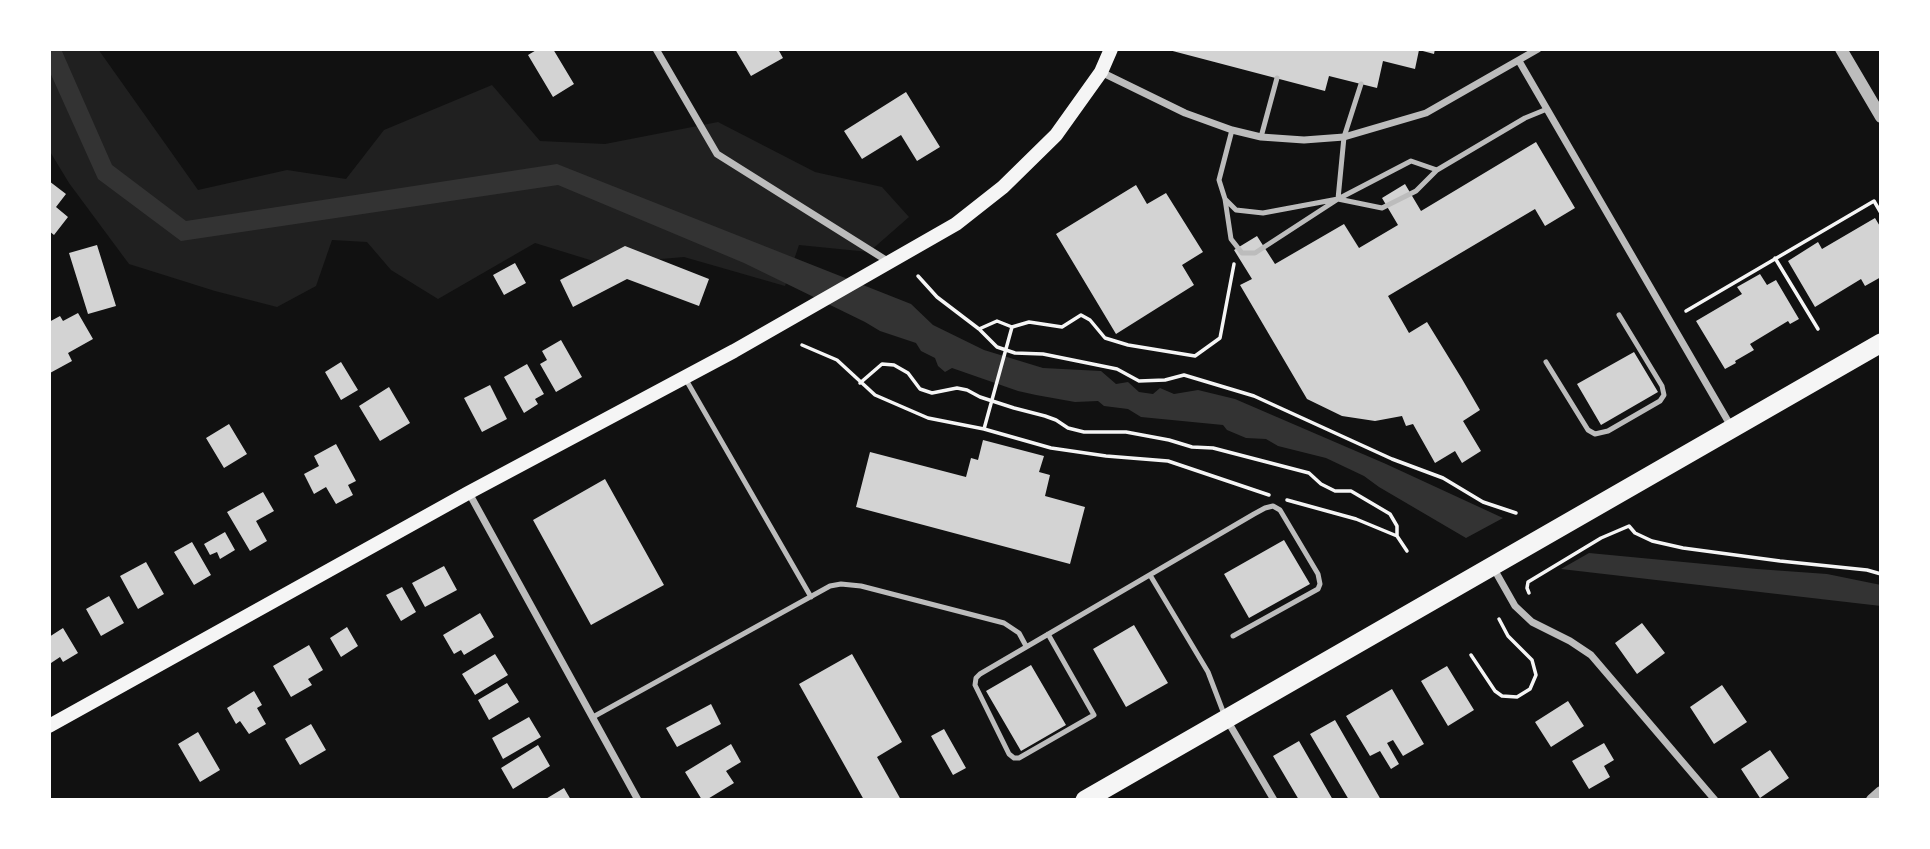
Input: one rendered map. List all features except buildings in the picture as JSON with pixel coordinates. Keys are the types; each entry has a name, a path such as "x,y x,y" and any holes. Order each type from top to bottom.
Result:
{"highway":[{"path":"1086,800 1881,343"}],"main road":[{"path":"49,726 468,493 685,378 956,224 1003,187 1056,135 1101,72 1111,49"}],"street":[{"path":"656,49 717,154 890,262"},
{"path":"1101,72 1185,113 1232,130 1261,137 1304,140 1344,137 1426,113 1538,49"},
{"path":"1841,49 1881,117"},
{"path":"1519,61 1732,428"},
{"path":"468,493 638,800"},
{"path":"1492,566 1515,606 1532,622 1591,655 1715,800"},
{"path":"1226,720 1274,800"},
{"path":"1872,800 1881,792"}],"lane":[{"path":"1261,137 1277,78"},
{"path":"1338,199 1344,137 1361,84"},
{"path":"1225,199 1236,210 1263,214 1338,199 1382,208 1416,191 1437,170 1525,118 1546,109"},
{"path":"1232,130 1219,180 1231,239 1242,253 1255,253 1338,199 1411,160 1437,170"},
{"path":"1546,362 1588,430 1595,434 1608,431 1660,401 1664,395 1662,386 1619,315"},
{"path":"685,378 811,597"},
{"path":"1048,634 1094,715 1019,758 1009,754 975,685 976,678 1026,646 1254,514 1273,506 1280,510 1318,573 1320,584 1318,589 1233,636"},
{"path":"1150,575 1208,673 1226,720"},
{"path":"593,717 830,586 841,584 861,586 1004,623 1019,633 1026,646"}],"path":[{"path":"1685,311 1874,201 1881,213"},
{"path":"1775,258 1818,329"},
{"path":"979,329 997,321 1012,327 1029,322 1062,327 1082,315 1090,320 1105,338 1128,345 1195,355 1220,338 1234,264"},
{"path":"918,276 937,297 979,329 997,347 1015,353 1043,355 1117,369 1139,381 1165,380 1184,375 1254,396 1392,459 1443,478 1483,502 1516,513"},
{"path":"984,429 1012,327"},
{"path":"803,345 837,360 875,395 928,418 984,429 1051,448 1168,461 1274,496"},
{"path":"860,383 882,364 894,365 908,373 919,389 932,394 957,388 967,390 980,397 1045,416 1084,432 1126,432 1192,447 1213,448 1309,473 1321,484 1335,491 1351,491 1390,514 1397,526 1397,536 1407,551"},
{"path":"1287,500 1356,519 1397,536"},
{"path":"1529,593 1528,582 1601,538 1629,526 1635,533 1652,541 1683,548 1867,570 1881,574"},
{"path":"1471,655 1495,691 1502,696 1517,697 1530,689 1536,675 1532,660 1508,636 1499,619"}],"shaded area":[{"path":"49,49 98,49 198,190 287,170 346,179 384,130 492,85 540,141 605,144 718,122 815,172 882,187 909,217 869,252 799,245 785,286 684,257 603,264 535,243 438,299 391,270 367,242 332,240 316,286 277,307 129,264 69,183 49,150"},
{"path":"49,49 61,49 112,165 186,221 557,164 911,304 933,325 984,350 1043,368 1101,371 1116,384 1128,382 1139,392 1153,394 1160,388 1174,394 1198,390 1235,399 1503,518 1466,538 1364,476 1326,458 1278,446 1266,439 1246,438 1227,430 1223,425 1141,417 1128,409 1104,406 1098,401 1075,402 1036,395 952,368 945,372 938,366 935,358 921,351 916,343 880,331 744,263 558,185 181,241 98,179 49,70"},
{"path":"1589,553 1827,574 1881,585 1881,606 1561,569"}]}
